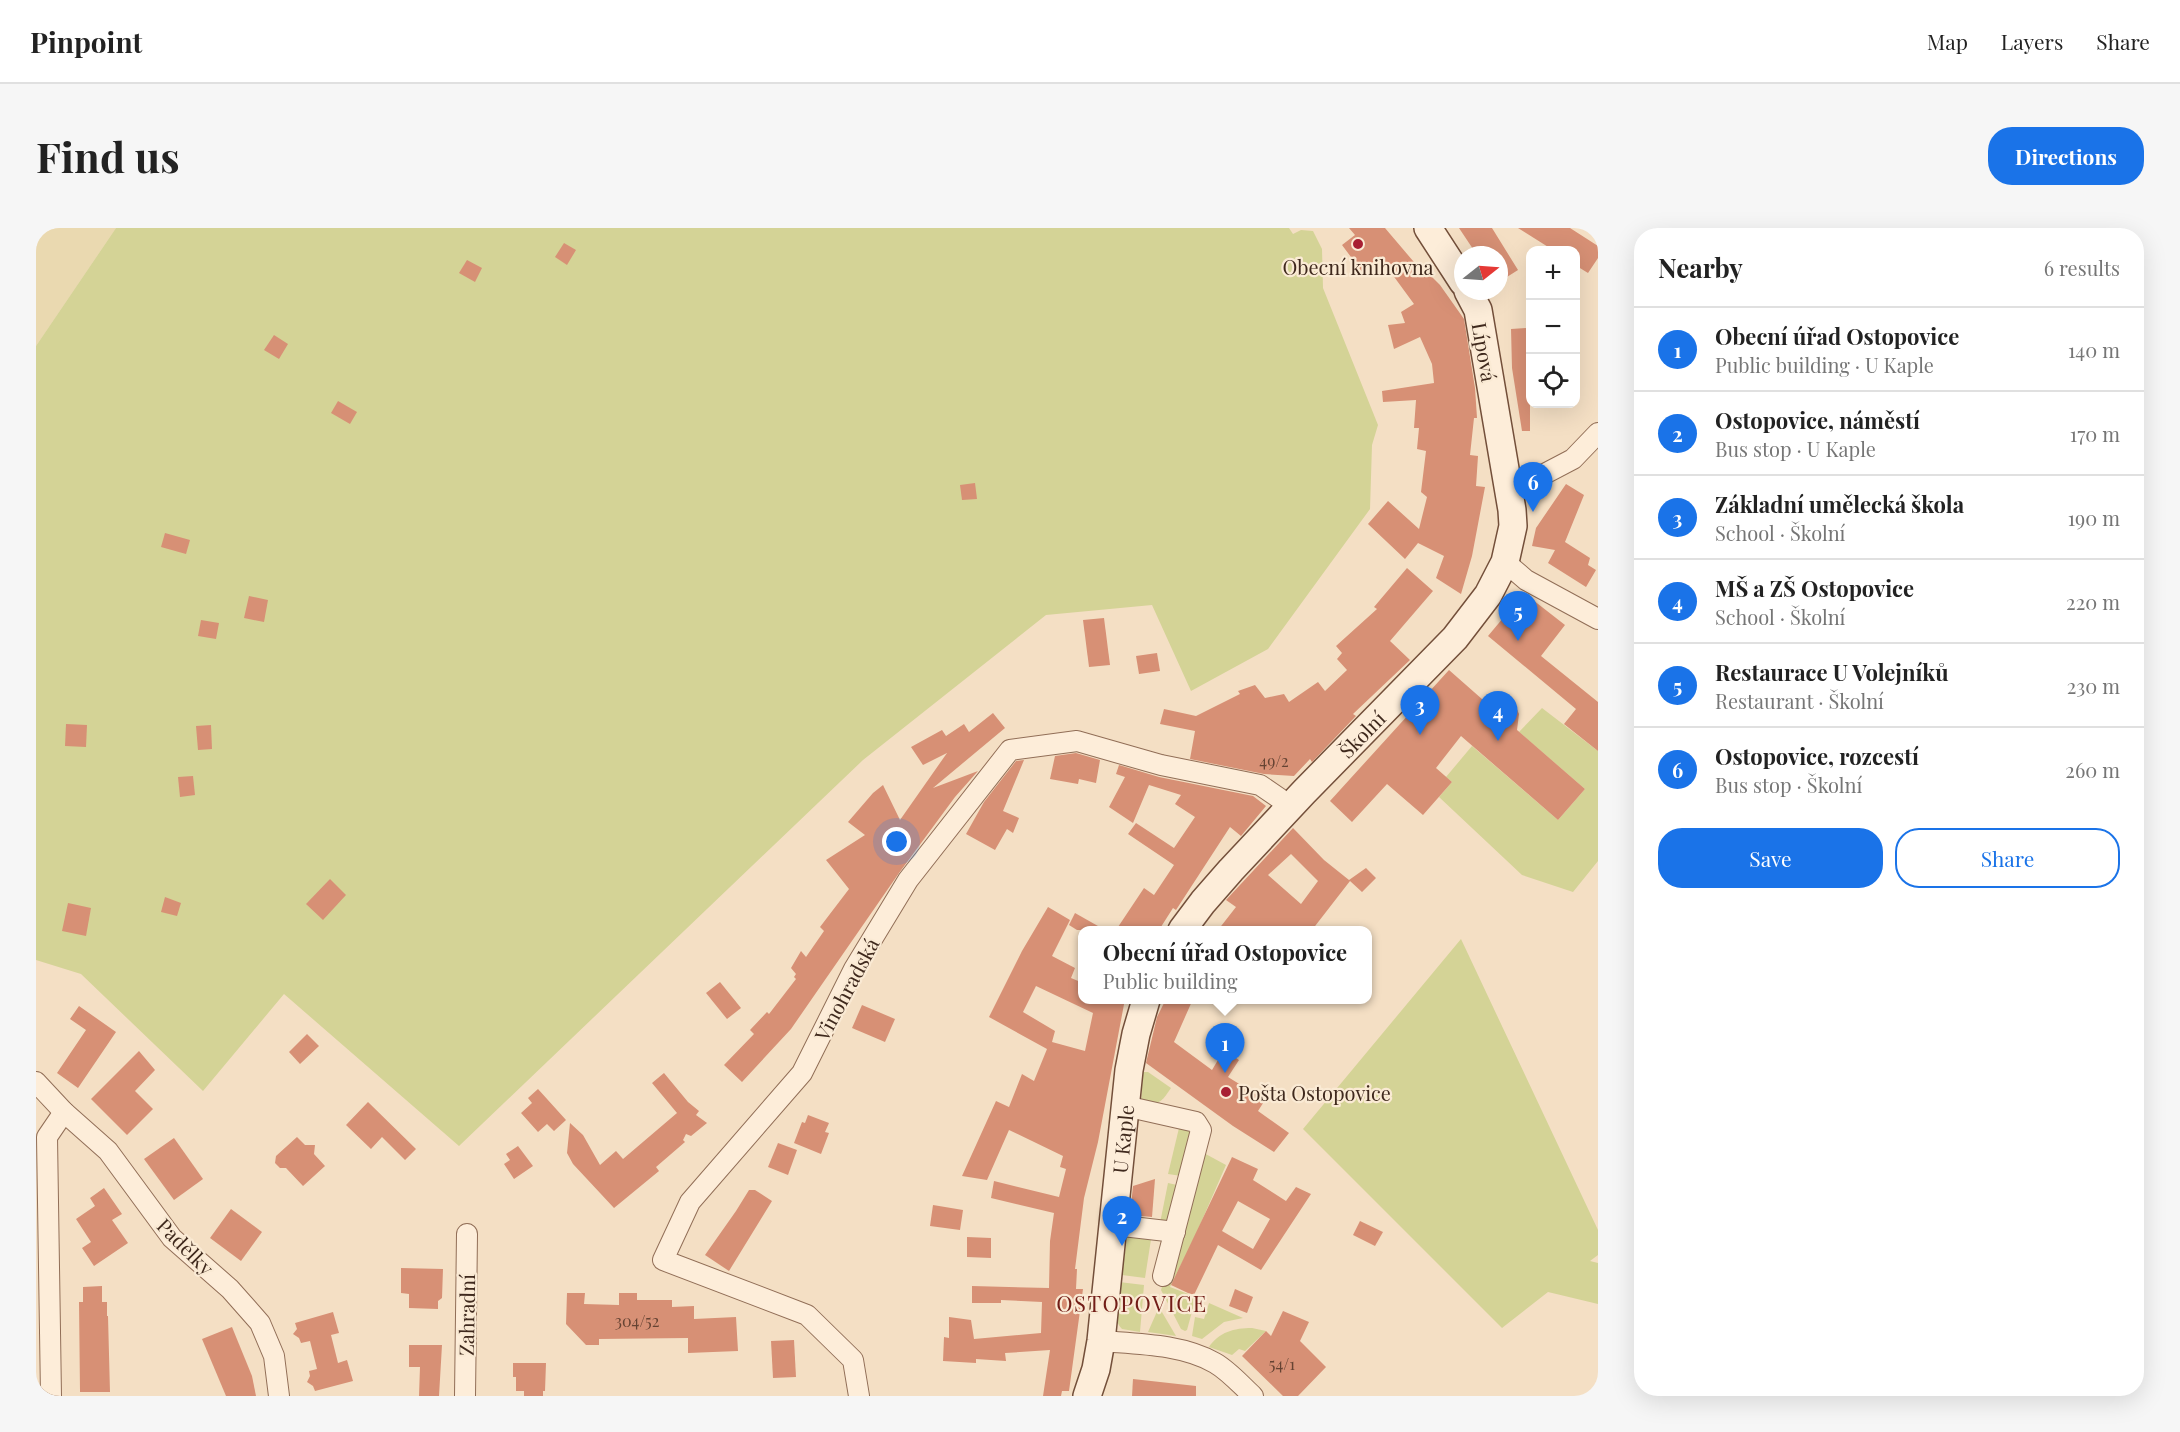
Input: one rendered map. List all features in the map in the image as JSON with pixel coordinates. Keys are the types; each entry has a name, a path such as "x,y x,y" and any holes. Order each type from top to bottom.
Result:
{"street":[{"name":"Lípová","path":"1428,228 1454,272"},
{"name":"Lípová","path":"1472,300 1478,310 1497,415"},
{"name":"Školní","path":"1185,926 1210,894 1288,808 1455,638 1488,596 1505,562 1513,526 1510,492 1497,415"},
{"path":"1510,492 1573,459 1598,434"},
{"path":"1505,562 1526,580 1598,619"},
{"name":"Vinohradská","path":"859,1396 854,1360 807,1315 663,1260 690,1202 802,1072 854,969 908,880 1010,750 1077,741 1161,765 1260,785 1279,798 1288,808"},
{"path":"1125,1106 1136,1034 1145,1004"},
{"name":"Padělky","path":"36,1082 64,1112 108,1151 172,1238 230,1289 260,1323 274,1356 279,1396"},
{"name":"U Kaple","path":"1087,1396 1096,1369 1101,1341 1125,1106 1189,1120 1199,1125 1201,1135 1163,1276"},
{"path":"51,1396 47,1137 64,1112"},
{"path":"1123,1226 1175,1232"},
{"name":"Zahradní","path":"465,1396 467,1234"},
{"path":"1101,1341 1168,1348 1197,1355 1215,1363 1253,1396"}],"shaded area":[{"path":"36,228 116,228 36,346"},
{"path":"116,228 1289,228 1293,234 1301,230 1313,231 1322,249 1323,288 1378,425 1372,445 1370,509 1268,649 1191,691 1152,605 1046,615 863,760 459,1146 284,994 203,1091 81,974 36,960 36,346"},
{"path":"1542,708 1598,751 1598,861 1573,892 1522,875 1439,797 1452,782 1446,777 1472,746 1558,820 1585,789 1519,732"},
{"path":"1461,939 1598,1230 1598,1255 1590,1261 1598,1263 1598,1304 1548,1292 1502,1328 1303,1129"},
{"path":"1143,1072 1148,1072 1171,1088 1159,1102 1141,1103"},
{"path":"1179,1128 1200,1134 1188,1177 1168,1174"},
{"path":"1202,1152 1226,1165 1170,1287 1196,1297 1185,1331 1181,1329 1161,1290 1182,1226"},
{"path":"1168,1183 1186,1187 1174,1226 1160,1223"},
{"path":"1128,1231 1152,1233 1145,1278 1122,1275"},
{"path":"1119,1282 1144,1285 1140,1332 1122,1329 1119,1324 1116,1307"},
{"path":"1209,1303 1243,1318 1224,1322 1202,1339 1192,1336 1195,1317 1204,1319"},
{"path":"1159,1307 1176,1336 1148,1332"},
{"path":"1252,1328 1266,1331 1245,1351 1239,1349 1232,1355 1209,1347 1217,1338 1228,1332"}],"building":[{"path":"1349,228 1385,228 1419,268 1422,267 1440,285 1464,319 1475,388 1477,418 1474,418 1470,455 1478,456 1476,486 1485,487 1472,556 1461,594 1436,578 1444,556 1418,543 1405,559 1368,524 1388,501 1419,529 1427,497 1421,492 1426,451 1417,449 1419,428 1414,428 1416,400 1383,402 1382,391 1434,383 1432,364 1420,337 1394,349 1388,325 1405,323 1401,312 1414,304 1381,259 1363,273 1342,245 1355,235"},
{"path":"1459,228 1492,228 1503,246 1471,246"},
{"path":"1518,228 1570,228 1598,246 1598,258 1588,273 1580,268 1580,246 1547,246"},
{"path":"564,243 576,250 567,265 555,257"},
{"path":"1508,254 1518,270 1508,276"},
{"path":"467,260 482,268 475,282 459,273"},
{"path":"1526,328 1526,408 1530,408 1530,431 1522,431 1512,368 1511,329"},
{"path":"274,335 288,344 279,359 264,350"},
{"path":"338,401 357,412 350,424 331,413"},
{"path":"975,483 977,499 962,500 960,485"},
{"path":"1566,484 1584,495 1565,542 1590,558 1588,565 1596,570 1586,587 1548,563 1555,550 1532,546 1536,528"},
{"path":"165,533 190,540 186,554 161,547"},
{"path":"1407,568 1433,591 1390,641 1410,660 1353,714 1356,716 1312,762 1310,759 1294,776 1264,774 1190,759 1195,731 1160,724 1164,709 1196,716 1240,694 1238,691 1255,685 1265,698 1284,694 1289,702 1318,682 1325,691 1347,670 1337,659 1342,653 1336,646 1377,609 1374,607"},
{"path":"1524,593 1565,625 1541,656 1598,702 1598,751 1564,724 1576,709 1488,636"},
{"path":"249,596 268,600 264,622 244,618"},
{"path":"1104,618 1110,665 1089,667 1083,620"},
{"path":"201,620 219,623 216,639 198,636"},
{"path":"1157,653 1160,671 1139,674 1136,656"},
{"path":"1449,670 1499,714 1512,698 1519,714 1517,730 1585,789 1558,820 1461,736 1436,768 1452,782 1423,815 1387,784 1352,822 1330,801"},
{"path":"993,713 1005,728 933,788 978,771 955,797 899,873 791,1029 742,1082 724,1065 754,1034 750,1030 767,1012 769,1014 796,979 794,977 796,974 791,968 801,951 806,957 824,931 820,927 849,889 826,860 865,835 848,822 883,785 900,820 947,753 923,765 911,747 942,730 946,736 964,724 969,732"},
{"path":"66,724 87,725 86,747 65,746"},
{"path":"211,725 212,749 198,750 196,726"},
{"path":"1076,753 1100,760 1096,783 1079,779 1078,784 1050,779 1055,756"},
{"path":"1024,760 1003,811 1019,818 1013,833 1007,829 995,850 966,834 984,802 1016,761"},
{"path":"1119,765 1159,777 1253,796 1266,806 1241,836 1230,827 1176,910 1173,908 1162,926 1119,926 1144,888 1154,895 1174,865 1128,834 1136,823 1174,848 1195,817 1175,804 1181,795 1149,785 1133,823 1109,807 1125,777 1116,774"},
{"path":"193,776 195,795 180,797 178,777"},
{"path":"1293,828 1324,860 1349,880 1366,868 1376,878 1362,892 1350,881 1315,926 1221,926 1236,907 1226,900","holes":["1291,854 1318,881 1301,904 1268,875"]},
{"path":"330,879 346,895 323,920 306,904"},
{"path":"165,897 181,903 177,916 161,912"},
{"path":"68,903 91,908 86,936 62,931"},
{"path":"1048,907 1070,920 1052,956 1075,968 1071,978 1078,981 1078,1004 1124,1004 1098,1142 1084,1198 1075,1269 1077,1269 1076,1289 1083,1289 1069,1391 1062,1391 1061,1396 1043,1396 1050,1350 1005,1353 1006,1361 976,1359 976,1363 943,1361 944,1337 949,1338 949,1317 971,1320 974,1339 1041,1333 1042,1302 1001,1300 1001,1303 972,1303 972,1286 1049,1288 1050,1241 1054,1213 991,1198 994,1181 1059,1197 1066,1169 1060,1167 1063,1156 1009,1130 987,1180 962,1176 996,1101 1009,1107 1022,1074 1034,1081 1047,1049 989,1017 1022,951","holes":["1036,986 1093,1013 1085,1051 1052,1042 1055,1031 1023,1012"]},
{"path":"1075,913 1098,926 1078,926 1077,930 1069,925"},
{"path":"720,982 741,1008 727,1019 706,993"},
{"path":"1164,1004 1191,1004 1174,1042 1212,1070 1224,1050 1239,1060 1228,1077 1265,1100 1258,1111 1289,1133 1274,1152 1233,1126 1146,1063 1157,1017"},
{"path":"862,1005 895,1019 885,1042 852,1028"},
{"path":"79,1006 116,1032 78,1088 57,1073 86,1030 70,1019"},
{"path":"307,1034 319,1046 300,1064 289,1052"},
{"path":"139,1051 155,1070 135,1091 153,1109 127,1135 91,1099"},
{"path":"664,1073 688,1102 699,1111 696,1115 707,1123 691,1136 686,1134 683,1140 685,1142 656,1167 659,1171 614,1208 573,1164 567,1153 570,1123 583,1135 600,1165 616,1151 623,1159 677,1113 652,1083"},
{"path":"538,1089 566,1120 554,1131 547,1124 538,1132 521,1113 532,1103 528,1098"},
{"path":"368,1102 416,1149 405,1160 382,1137 371,1149 346,1125"},
{"path":"808,1115 829,1123 825,1132 829,1133 821,1154 794,1143 802,1122 805,1123"},
{"path":"297,1137 305,1145 315,1145 314,1154 325,1166 303,1186 286,1168 280,1168 275,1163 276,1156"},
{"path":"174,1138 203,1179 174,1200 144,1159"},
{"path":"778,1143 797,1150 788,1175 768,1167"},
{"path":"518,1146 533,1166 514,1179 504,1164 510,1160 506,1154"},
{"path":"1232,1157 1258,1169 1253,1180 1286,1201 1296,1187 1311,1194 1261,1270 1218,1245 1194,1295 1171,1285","holes":["1238,1201 1270,1219 1253,1249 1222,1231"]},
{"path":"1155,1179 1152,1217 1130,1215 1133,1186"},
{"path":"104,1188 122,1214 112,1220 128,1243 94,1266 82,1248 91,1242 76,1219 95,1206 90,1198"},
{"path":"749,1190 755,1190 772,1201 729,1271 705,1255"},
{"path":"933,1205 963,1210 960,1230 930,1226"},
{"path":"231,1209 262,1232 241,1261 210,1238"},
{"path":"1360,1221 1383,1232 1375,1246 1353,1235"},
{"path":"967,1237 991,1238 991,1258 967,1257"},
{"path":"401,1268 443,1269 442,1298 438,1301 438,1309 409,1308 409,1294 401,1293"},
{"path":"102,1286 102,1302 107,1302 110,1392 80,1392 79,1302 83,1302 83,1287"},
{"path":"1235,1289 1253,1297 1247,1313 1229,1306"},
{"path":"567,1293 585,1293 584,1304 619,1305 619,1293 637,1293 637,1300 672,1300 672,1307 694,1306 694,1319 736,1317 738,1351 688,1353 688,1338 599,1339 599,1345 586,1345 566,1324"},
{"path":"1283,1311 1309,1322 1300,1341 1326,1367 1298,1396 1283,1396 1242,1356 1266,1331 1271,1336"},
{"path":"333,1312 339,1333 331,1335 338,1363 347,1360 353,1381 315,1391 313,1386 307,1382 310,1376 309,1371 317,1369 310,1341 301,1343 299,1338 293,1334 297,1329 295,1323"},
{"path":"232,1327 252,1376 256,1396 226,1396 202,1339"},
{"path":"794,1340 796,1377 773,1378 771,1341"},
{"path":"409,1345 442,1345 439,1396 419,1396 420,1367 409,1367"},
{"path":"513,1363 546,1363 543,1396 524,1396 524,1391 516,1391"},
{"path":"1133,1379 1196,1386 1196,1396 1132,1396"}],"place":[{"name":"Obecní knihovna","path":"1358,244"},
{"name":"Ostopovice, rozcestí","path":"1533,512"},
{"name":"Restaurace U Volejníků","path":"1518,641"},
{"name":"Základní umělecká škola","path":"1420,735"},
{"name":"MŠ a ZŠ Ostopovice","path":"1498,741"},
{"name":"Obecní úřad Ostopovice","path":"1225,1073"},
{"name":"Pošta Ostopovice","path":"1226,1092"},
{"name":"Ostopovice, náměstí","path":"1122,1246"}],"district":[{"name":"OSTOPOVICE","path":"1132,1303"}]}
